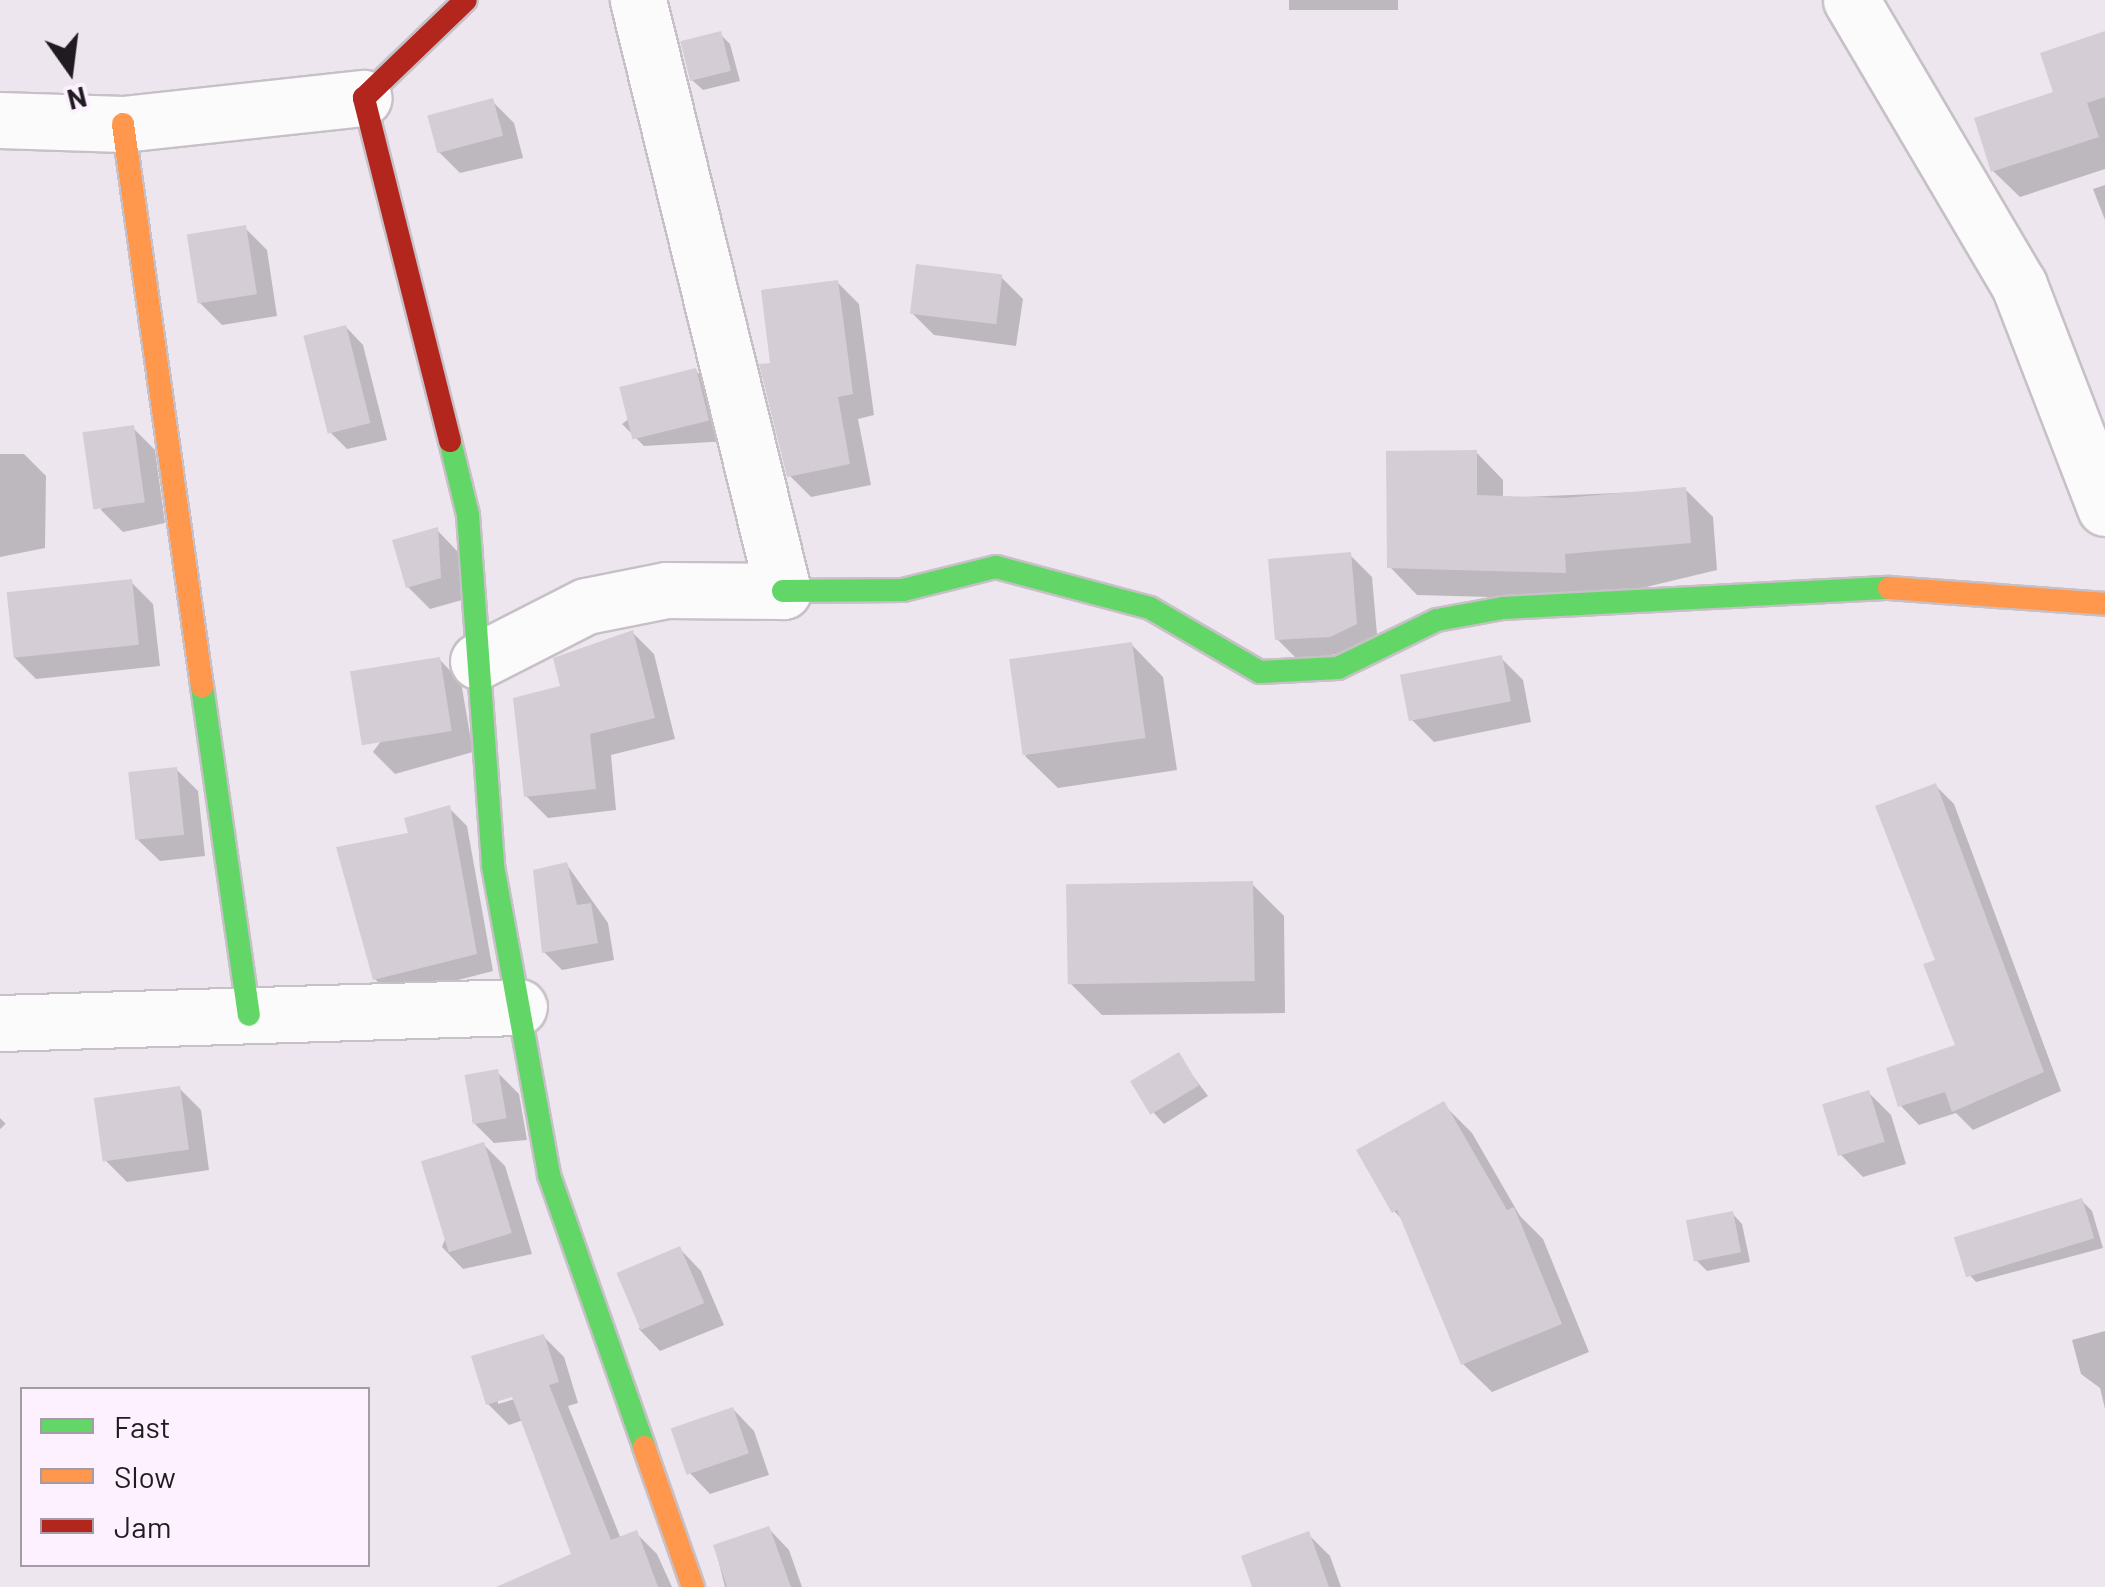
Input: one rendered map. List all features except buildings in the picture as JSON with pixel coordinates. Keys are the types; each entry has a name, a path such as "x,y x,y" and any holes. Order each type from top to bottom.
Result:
{"street":[{"path":"0,120 122,124 364,98 466,0"},
{"path":"638,0 783,591"},
{"path":"1852,0 2020,286 2105,508"},
{"path":"364,98 468,515 493,866 549,1175 692,1587"},
{"path":"122,124 250,1015"},
{"path":"478,661 586,606 666,590 903,590 996,566 1150,608 1260,672 1338,668 1437,620 1503,608 1904,587 2105,604"},
{"path":"0,1023 519,1007"}],"traffic: fast":[{"path":"450,441 468,515 493,866 549,1175 644,1447"},
{"path":"783,591 903,590 996,567 1150,608 1260,672 1338,668 1437,620 1503,608 1889,588"},
{"path":"202,686 249,1015"}],"traffic: slow":[{"path":"123,124 202,686"},
{"path":"1889,588 2105,604"},
{"path":"644,1447 693,1587"}],"traffic: jam":[{"path":"450,441 364,98 466,0"}]}
